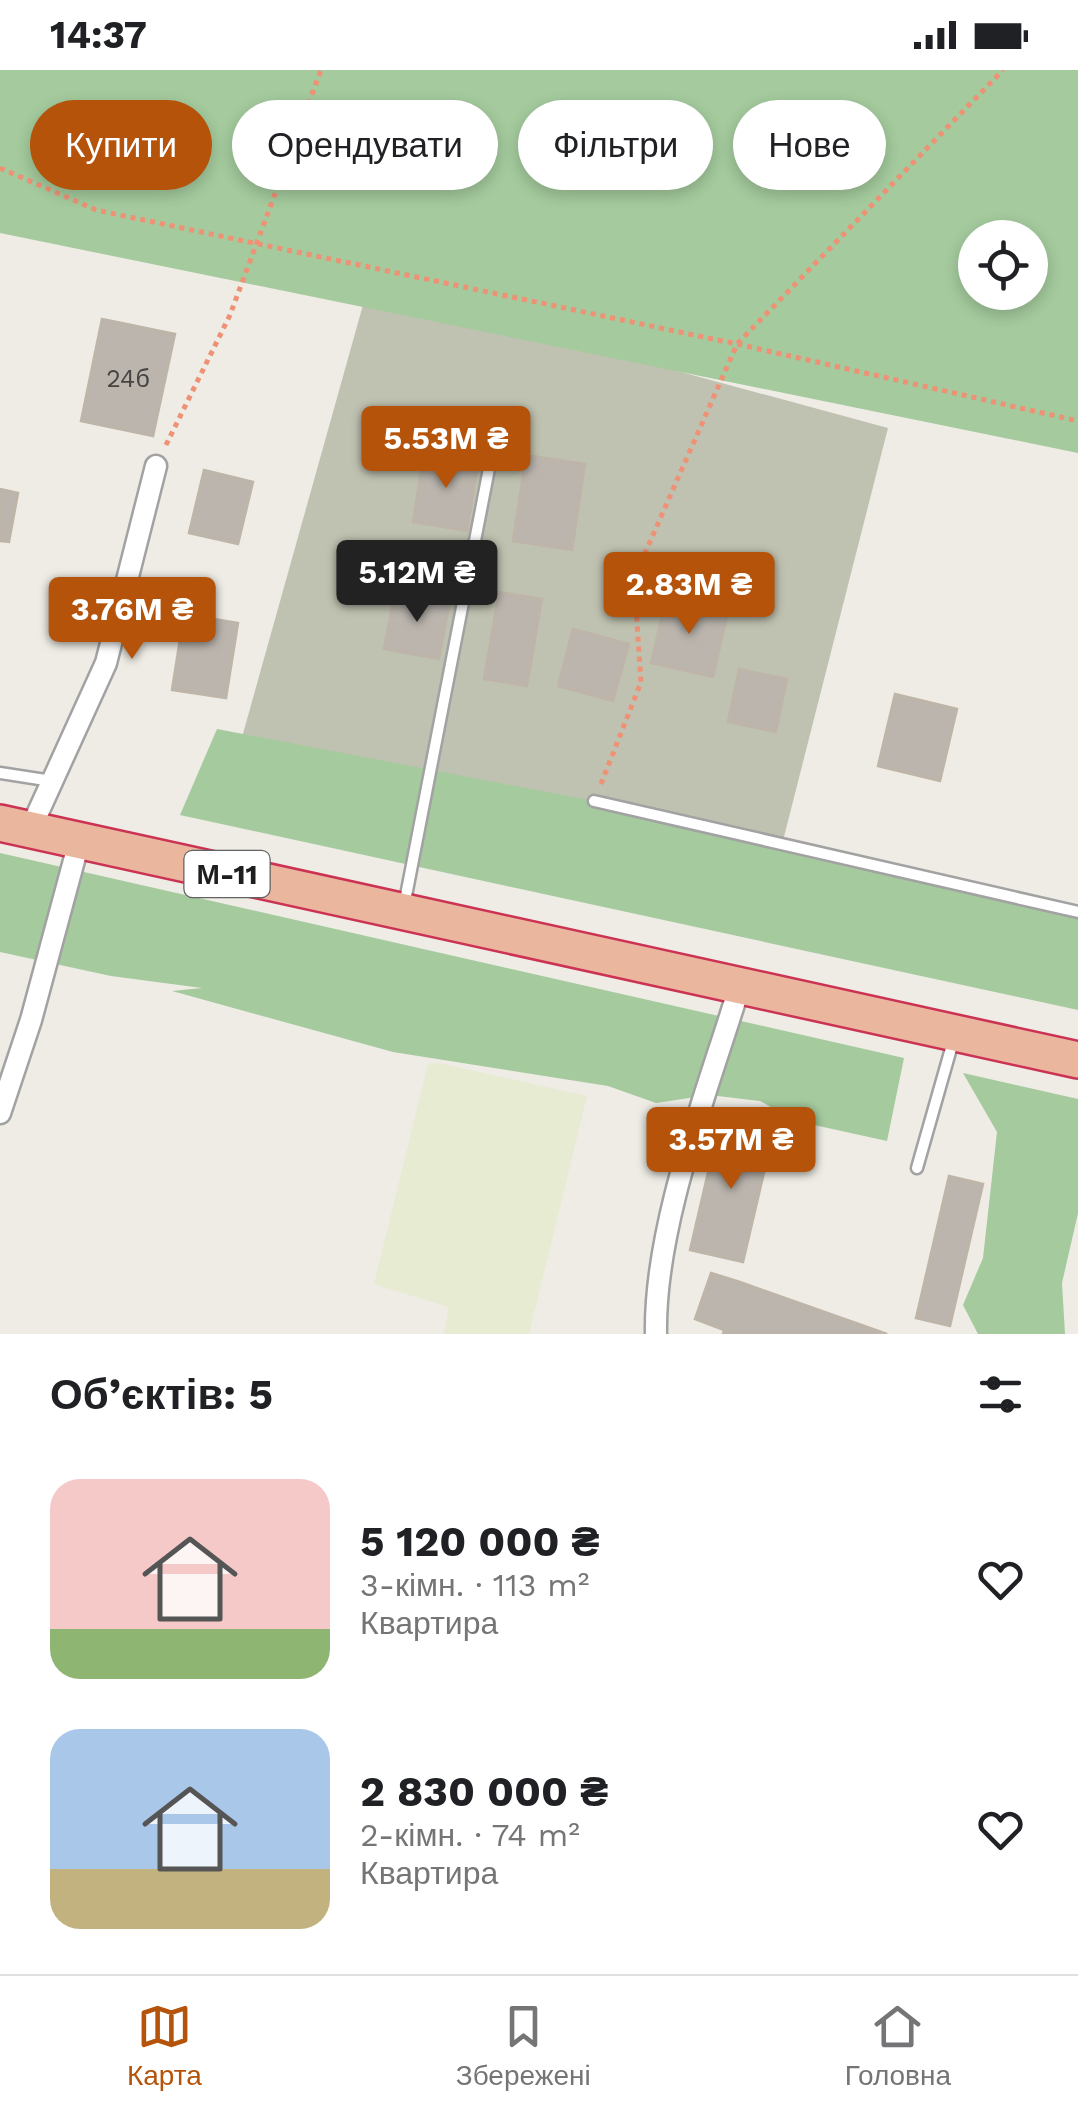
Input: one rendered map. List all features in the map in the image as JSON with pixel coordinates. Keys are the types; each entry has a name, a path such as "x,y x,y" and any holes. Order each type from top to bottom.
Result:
{"highway":[{"name":"М-11","path":"15,827 1078,1060"}],"street":[{"path":"15,827 52,782 106,662 156,466"},
{"path":"0,1113 79,842"},
{"path":"656,1334 655,1302 682,1174 740,985"}],"lane":[{"path":"403,912 494,448"},
{"path":"0,772 52,782"},
{"path":"594,801 1078,912"},
{"path":"917,1168 956,1032"}],"path":[{"path":"156,466 230,314 321,70"},
{"path":"594,801 641,682 634,578 736,344 1004,70"},
{"path":"0,168 96,210 736,344 1078,421"}],"shaded area":[{"path":"368,287 888,428 758,939 225,798"},
{"path":"428,1064 587,1096 529,1334 444,1334 449,1307 374,1284"}],"green space":[{"path":"0,70 1078,70 1078,453 0,233"},
{"path":"217,729 594,801 1078,912 1078,1010 180,815"},
{"path":"0,853 904,1058 887,1141 796,1121 760,1101 709,1095 656,1103 608,1086 393,1052 172,991 202,988 111,976 0,952"},
{"path":"963,1073 1078,1099 1078,1213 1062,1283 1065,1334 978,1334 963,1305 983,1258 997,1132"}],"building":[{"path":"102,319 175,334 153,436 81,421"},
{"path":"424,451 479,460 467,531 413,522"},
{"path":"526,455 585,464 572,550 513,541"},
{"path":"204,470 253,482 238,544 189,533"},
{"path":"0,489 18,493 9,542 0,541"},
{"path":"395,591 450,601 439,659 384,649"},
{"path":"499,592 542,599 527,686 484,679"},
{"path":"666,598 728,612 713,677 651,663"},
{"path":"184,614 238,623 226,698 172,690"},
{"path":"573,629 629,644 613,701 558,686"},
{"path":"739,669 787,679 776,732 728,722"},
{"path":"895,694 957,709 940,781 878,766"},
{"path":"720,1121 773,1134 743,1262 690,1250"},
{"path":"949,1176 983,1184 950,1326 916,1318"},
{"path":"711,1273 887,1334 723,1334 724,1330 695,1319"}]}
